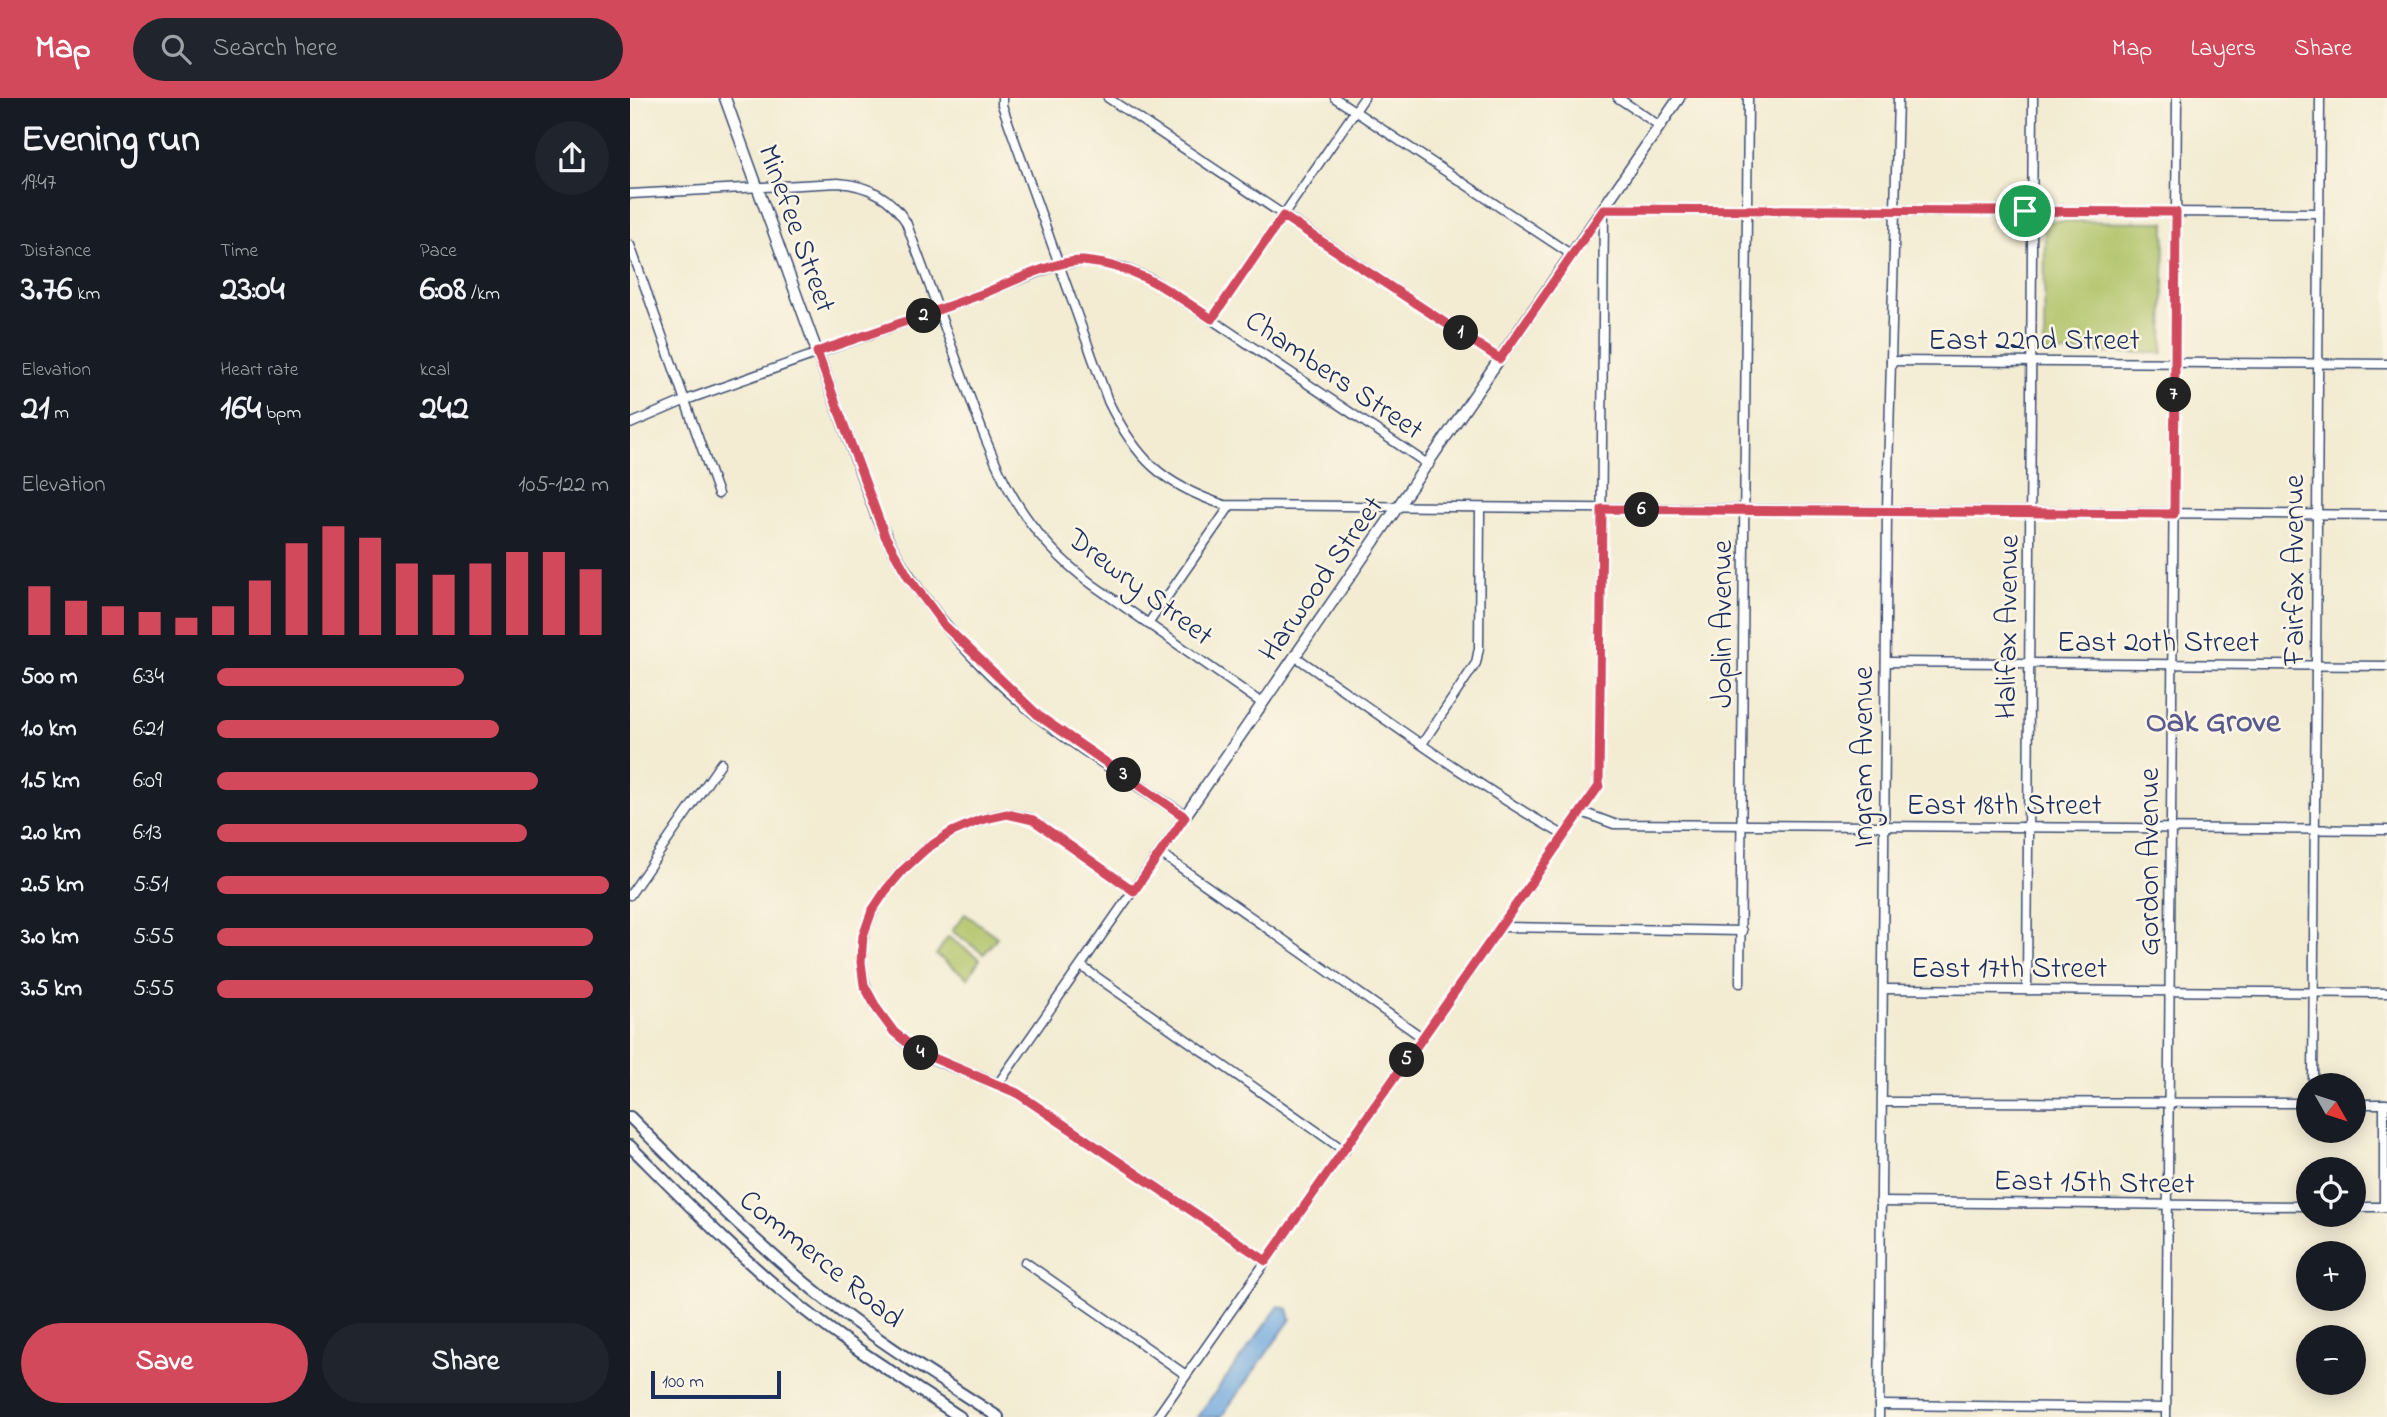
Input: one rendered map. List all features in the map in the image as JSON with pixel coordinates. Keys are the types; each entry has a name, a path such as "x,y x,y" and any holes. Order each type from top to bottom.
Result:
{"main road":[{"name":"Commerce Road","path":"630,1117 731,1217 795,1275 876,1337 998,1417"},
{"name":"Commerce Road","path":"630,1146 727,1242 792,1299 860,1351 960,1417"}],"street":[{"name":"Minefee Street","path":"725,98 885,536 909,578 944,625 1039,716 1185,817"},
{"path":"1002,98 1002,105 1108,401 1131,442 1147,463 1191,492 1230,506 2387,515"},
{"path":"1108,98 1500,359"},
{"path":"1335,98 1572,254"},
{"path":"1212,319 1364,98"},
{"path":"1618,98 1660,126"},
{"name":"Harwood Street","path":"998,1084 1264,704 1679,98"},
{"name":"Joplin Avenue","path":"1740,983 1748,98"},
{"name":"Ingram Avenue","path":"1879,1417 1887,511 1898,98"},
{"name":"Halifax Avenue","path":"2027,989 2033,98"},
{"name":"Gordon Avenue","path":"2166,1412 2177,98"},
{"name":"Fairfax Avenue","path":"2313,1073 2320,98"},
{"name":"Drewry Street","path":"755,186 854,184 876,193 901,214 993,460 1018,508 1067,565 1264,704"},
{"path":"630,194 755,186"},
{"path":"1157,1417 1565,836 1600,782 1604,209 2319,214"},
{"path":"630,245 718,494"},
{"name":"Chambers Street","path":"630,424 687,400 1058,265 1084,261 1138,273 1212,319 1429,464"},
{"name":"East 22nd Street","path":"1891,361 2387,364"},
{"path":"1148,624 1230,506"},
{"path":"1422,744 1476,663 1479,648 1480,509"},
{"path":"1296,657 1422,744 1565,836"},
{"name":"East 20th Street","path":"1886,663 2387,666"},
{"path":"630,895 721,763"},
{"name":"East 18th Street","path":"1581,813 1614,824 2387,830"},
{"path":"1134,891 1033,820 1007,814 980,820 952,832 926,849 902,871 872,911 863,936 861,962 864,985 894,1032 917,1051 1017,1093 1266,1261"},
{"path":"1160,853 1423,1038"},
{"path":"1501,927 1742,931"},
{"path":"1082,966 1345,1151"},
{"name":"East 17th Street","path":"1884,989 2387,993"},
{"path":"1883,1102 2296,1103"},
{"path":"2366,1104 2386,1104 2386,1207 2366,1207"},
{"name":"East 15th Street","path":"1880,1202 2296,1206"},
{"path":"1025,1262 1186,1375"},
{"path":"1879,1405 2166,1412"}],"green space":[{"path":"2045,221 2165,222 2163,353 2044,353"},
{"path":"965,914 997,937 984,954 952,931"},
{"path":"948,937 980,959 968,978 936,955"}],"water":[{"path":"1279,1306 1288,1309 1291,1319 1221,1417 1197,1417"}],"district":[{"name":"Oak Grove","path":"2213,720"}],"route":[{"path":"1604,209 2025,211 2176,212 2174,514 1602,509 1599,786 1266,1261 1017,1093 917,1051 894,1032 877,1009 864,985 861,962 863,936 872,911 902,871 926,849 952,832 980,820 1007,814 1033,820 1134,891 1185,817 1056,730 1023,702 944,625 909,578 885,536 817,352 1058,265 1079,261 1125,268 1138,273 1212,319 1283,216 1500,359 1604,209"}]}
